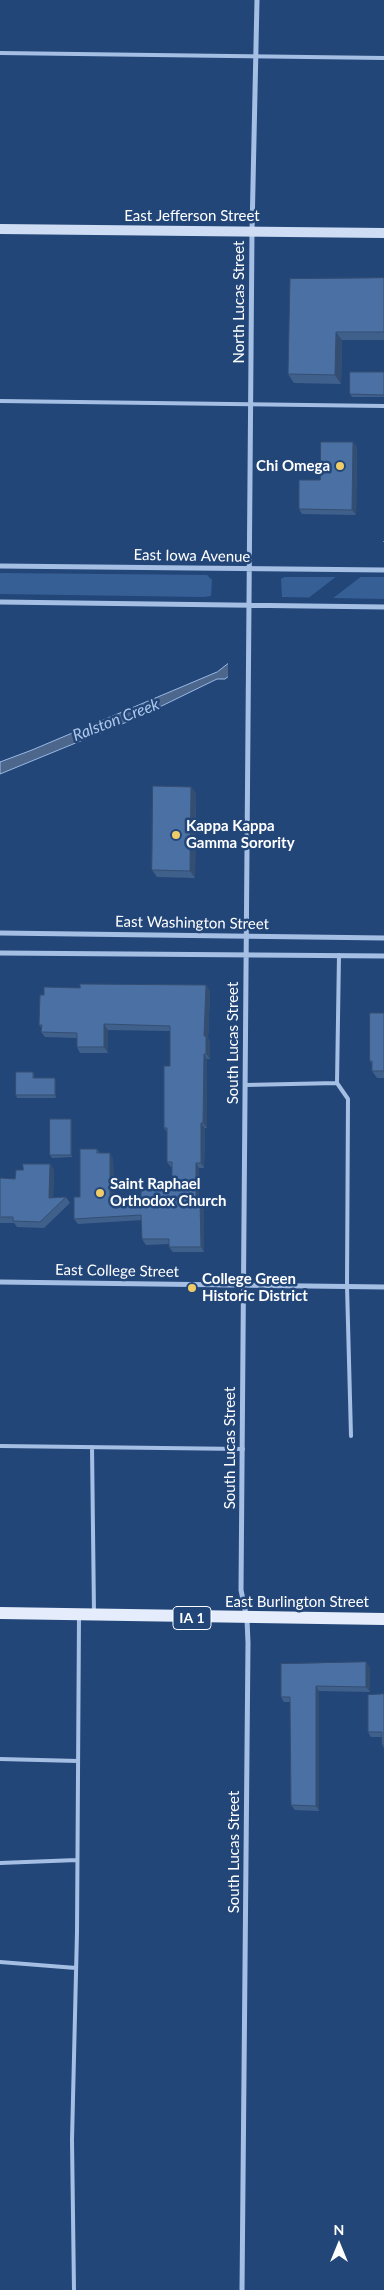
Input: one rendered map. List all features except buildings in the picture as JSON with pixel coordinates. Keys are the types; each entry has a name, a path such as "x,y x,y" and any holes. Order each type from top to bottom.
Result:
{"main road":[{"name":"East Jefferson Street","path":"0,229 384,233"},
{"name":"East Burlington Street","path":"0,1613 247,1619 384,1619"}],"street":[{"name":"North Lucas Street","path":"249,605 252,231 257,0"},
{"name":"East Iowa Avenue","path":"0,566 384,570"},
{"path":"0,602 384,607"},
{"name":"South Lucas Street","path":"242,2290 247,1839 247,1619 242,1590 249,605"},
{"name":"East Washington Street","path":"0,934 384,938"},
{"name":"East Washington Street","path":"0,953 384,956"},
{"name":"East College Street","path":"0,1282 384,1287"}],"lane":[{"path":"0,53 384,58"},
{"path":"0,401 384,406"},
{"path":"339,955 337,1083 348,1100 347,1286 351,1436"},
{"path":"245,1085 337,1083"},
{"path":"0,1446 243,1449"},
{"path":"92,1447 94,1615"},
{"path":"74,2290 72,2140 76,1968 79,1615"},
{"path":"0,1759 78,1761"},
{"path":"0,1863 77,1860"},
{"path":"0,1962 76,1968"}],"shaded area":[{"path":"0,573 207,575 212,580 211,596 0,594"},
{"path":"284,577 384,577 384,599 282,597 281,579"}],"water":[{"name":"Ralston Creek","path":"384,542 384,555 225,679 217,679 139,717 0,774 0,762 217,672"}],"pier":[{"path":"381,542 384,542 384,559 228,679 228,660"}],"place":[{"name":"Chi Omega","path":"340,466"},
{"name":"Kappa Kappa Gamma Sorority","path":"176,835"},
{"name":"Saint Raphael Orthodox Church","path":"100,1193"},
{"name":"College Green Historic District","path":"192,1288"}]}
